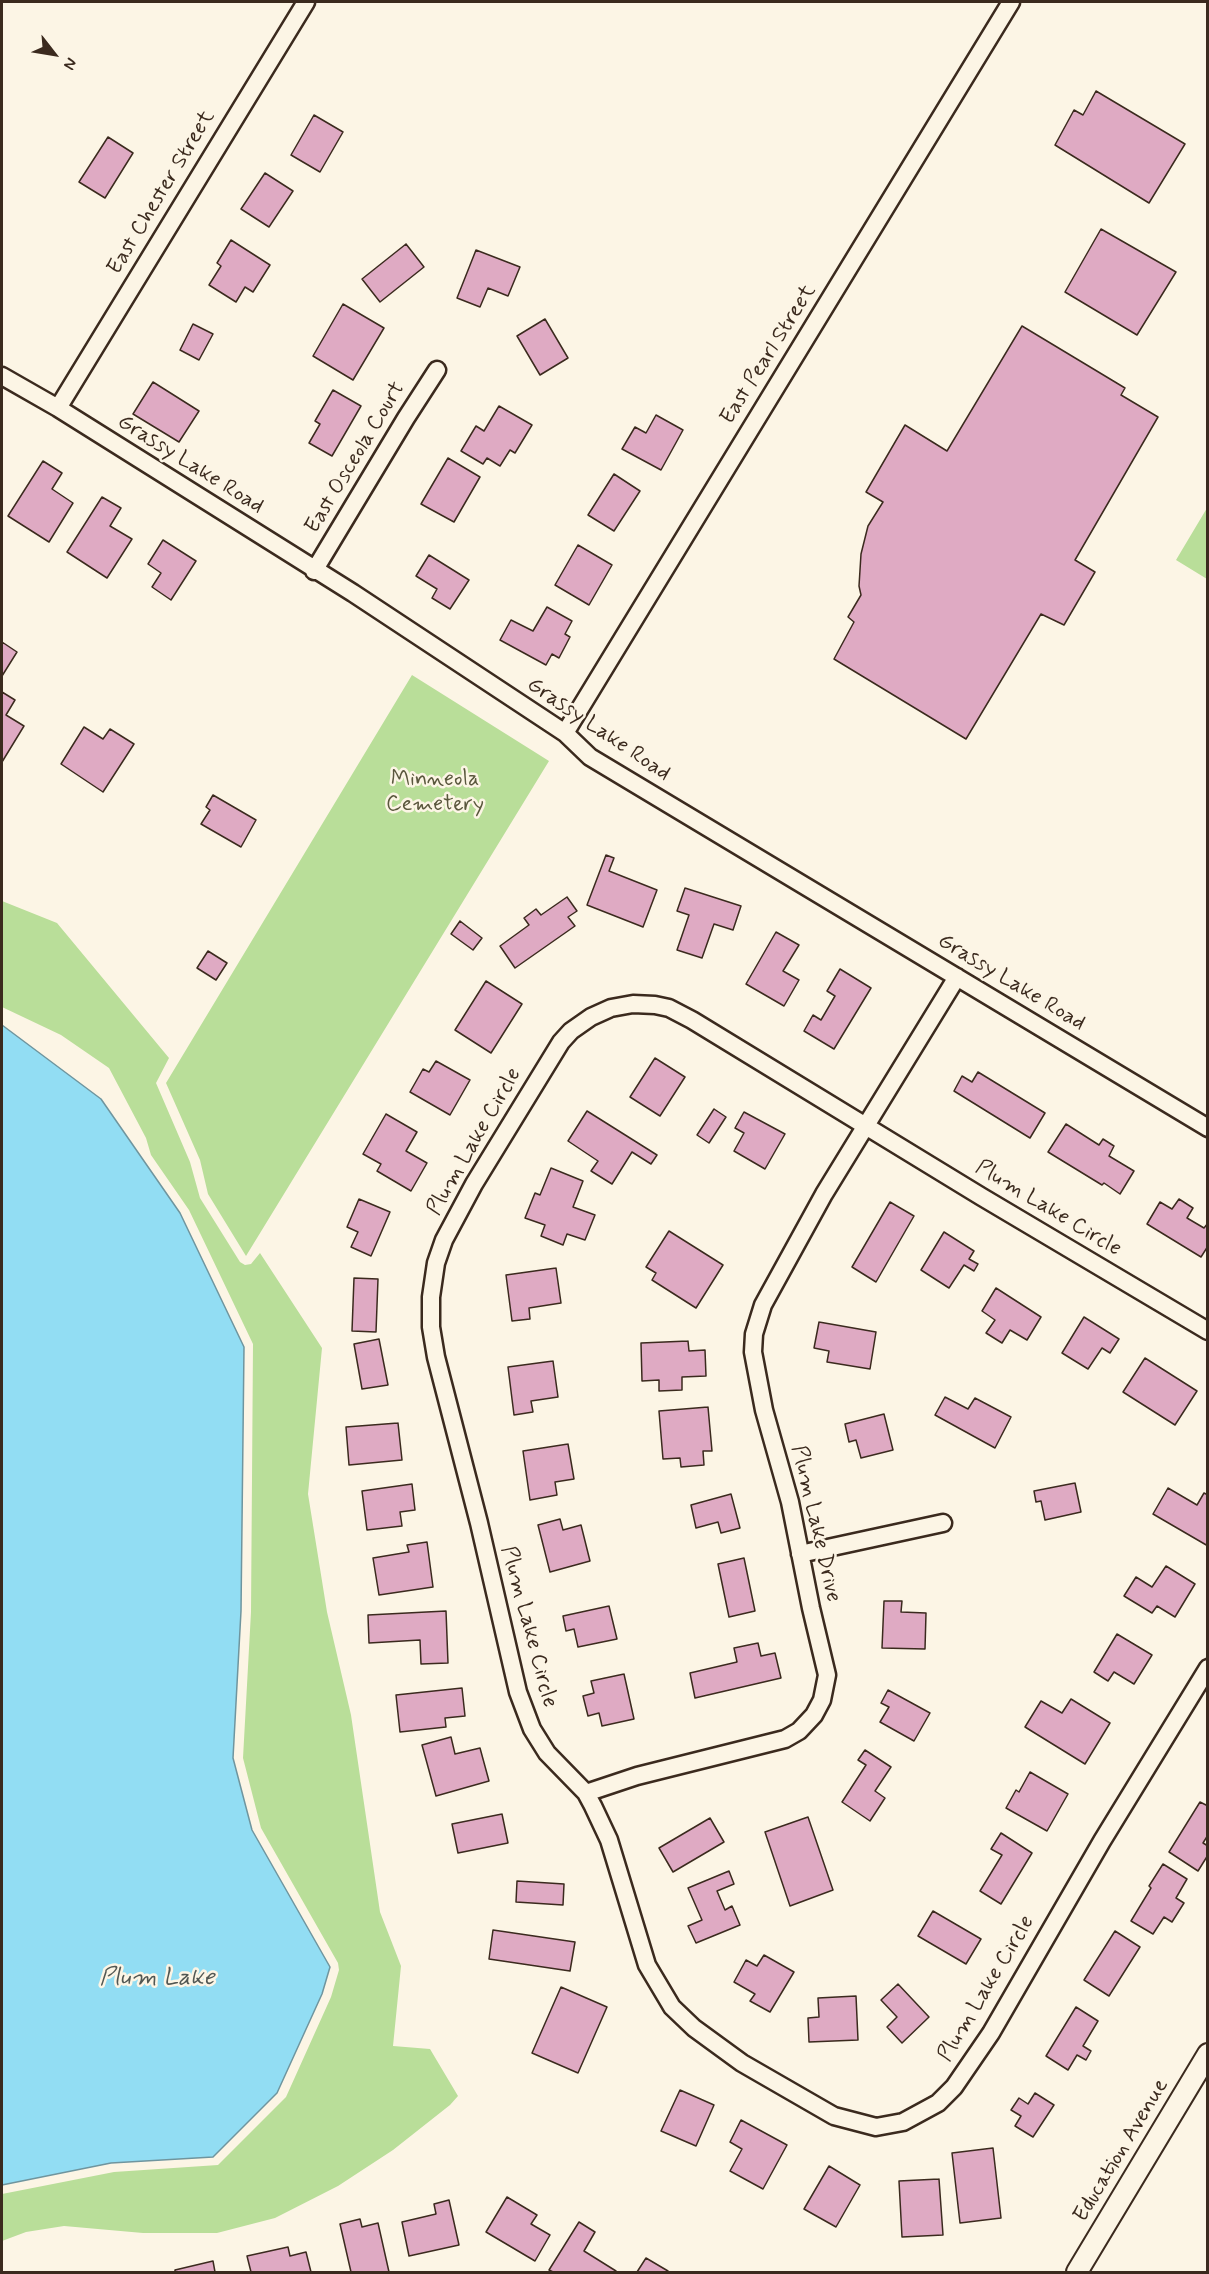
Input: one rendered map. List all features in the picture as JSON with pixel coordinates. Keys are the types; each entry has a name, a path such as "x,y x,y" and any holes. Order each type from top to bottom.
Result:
{"street":[{"name":"East Chester Street","path":"58,408 306,2"},
{"name":"East Pearl Street","path":"565,733 1011,2"},
{"name":"East Osceola Court","path":"314,571 437,370"},
{"name":"Grassy Lake Road","path":"2,376 58,408 314,571 353,593 565,733 590,758 1208,1128"},
{"path":"866,1124 957,977"},
{"name":"Plum Lake Circle","path":"1208,1330 993,1203 759,1059 669,1008 633,1004 611,1008 591,1017 571,1031 561,1042 474,1184 444,1240 436,1263 431,1297 433,1337 518,1692 532,1729 547,1753 586,1793 609,1840 647,1965 672,2007 694,2028 742,2063 834,2116 876,2127 903,2122 938,2103 954,2087 991,2033 1102,1840 1208,1668"},
{"name":"Plum Lake Drive","path":"586,1793 637,1776 785,1739 799,1731 814,1715 822,1700 827,1675 790,1502 764,1410 753,1352 754,1334 763,1305 824,1194 866,1124"},
{"path":"800,1554 943,1523"},
{"name":"Education Avenue","path":"1077,2272 1208,2054"}],"green space":[{"path":"1207,508 1207,579 1176,560"},
{"name":"Minneola Cemetery","path":"412,675 549,761 246,1256 208,1194 200,1160 166,1083"},
{"path":"2,901 57,923 169,1058 156,1083 190,1162 200,1198 240,1262 245,1265 251,1264 260,1253 322,1348 308,1494 327,1612 351,1715 380,1912 401,1966 393,2046 430,2049 458,2096 450,2105 393,2150 338,2186 275,2218 217,2233 143,2233 64,2226 26,2232 2,2241 2,2194 114,2172 218,2165 286,2097 331,1997 339,1970 338,1963 261,1828 243,1758 251,1612 253,1344 189,1210 151,1155 146,1138 109,1068 61,1035 2,1007"}],"water":[{"name":"Plum Lake","path":"2,1025 101,1099 180,1213 244,1347 241,1611 233,1758 252,1830 330,1967 322,1994 277,2093 213,2157 111,2163 2,2185"}],"building":[{"path":"1096,91 1185,144 1149,203 1055,145 1074,110 1083,115"},
{"path":"314,115 343,132 320,172 291,155"},
{"path":"108,137 133,153 105,198 79,182"},
{"path":"265,173 293,191 269,227 241,209"},
{"path":"1101,229 1176,272 1137,335 1065,292"},
{"path":"231,240 270,265 253,292 245,287 236,302 209,285 221,266 217,263"},
{"path":"406,244 424,267 380,302 362,279"},
{"path":"476,250 520,267 508,296 488,288 480,307 457,298"},
{"path":"343,304 384,328 353,380 313,356"},
{"path":"545,319 568,358 540,375 517,336"},
{"path":"193,324 213,334 199,360 180,350"},
{"path":"1022,326 1125,388 1121,395 1158,417 1075,560 1095,572 1064,625 1041,614 966,739 834,659 854,622 848,617 861,595 859,586 861,554 868,526 883,502 866,492 905,425 947,451"},
{"path":"153,382 199,411 179,442 133,414"},
{"path":"333,390 361,406 332,456 309,443 320,424 315,421"},
{"path":"499,406 532,425 515,453 510,450 500,466 487,458 483,464 461,451 476,426 484,431"},
{"path":"656,415 683,430 661,470 622,449 635,427 646,433"},
{"path":"448,458 480,477 454,522 421,504"},
{"path":"43,461 62,473 52,489 73,503 49,542 8,516"},
{"path":"614,474 640,491 614,531 588,515"},
{"path":"102,497 121,508 110,526 132,539 107,578 67,552"},
{"path":"163,540 196,561 171,600 152,587 161,573 148,564"},
{"path":"578,545 612,565 589,605 555,585"},
{"path":"429,555 469,580 450,609 432,598 437,589 416,576"},
{"path":"547,607 572,621 565,634 570,637 559,658 552,654 546,665 500,640 511,620 533,631"},
{"path":"2,642 17,652 2,676"},
{"path":"2,692 15,700 6,715 24,726 2,762"},
{"path":"84,727 103,739 110,729 134,744 103,792 61,764"},
{"path":"213,795 256,820 241,847 201,824 210,810 206,807"},
{"path":"606,855 614,858 609,871 657,890 643,927 587,905"},
{"path":"685,888 741,906 733,930 714,924 702,958 677,950 689,915 677,911"},
{"path":"567,897 577,911 568,917 575,926 515,968 500,946 529,925 524,918 536,909 541,915"},
{"path":"460,921 482,938 473,950 451,934"},
{"path":"776,932 799,945 783,971 799,980 784,1006 746,984"},
{"path":"208,951 227,963 216,980 197,968"},
{"path":"840,969 871,988 834,1049 804,1031 813,1015 821,1020 835,996 827,991"},
{"path":"486,981 522,1004 491,1053 455,1030"},
{"path":"655,1058 685,1077 660,1116 630,1097"},
{"path":"436,1061 470,1080 450,1115 410,1092 423,1069 429,1072"},
{"path":"978,1072 1045,1113 1030,1138 954,1091 962,1076 972,1082"},
{"path":"714,1109 726,1117 709,1143 697,1135"},
{"path":"587,1111 657,1155 651,1164 632,1152 612,1184 591,1171 598,1161 568,1141"},
{"path":"744,1112 785,1134 765,1169 734,1151 744,1133 735,1128"},
{"path":"386,1114 417,1132 406,1151 427,1163 411,1191 377,1171 381,1164 363,1154"},
{"path":"1066,1124 1099,1145 1103,1139 1114,1146 1109,1156 1134,1171 1120,1194 1048,1152"},
{"path":"551,1168 583,1181 573,1207 595,1215 585,1240 567,1234 563,1245 541,1236 545,1225 525,1218 535,1193 540,1195"},
{"path":"359,1199 390,1212 371,1256 351,1247 358,1232 347,1227"},
{"path":"1179,1199 1193,1208 1187,1218 1204,1228 1208,1223 1208,1246 1201,1257 1147,1224 1160,1202 1172,1209"},
{"path":"890,1202 914,1216 876,1282 852,1267"},
{"path":"669,1231 723,1265 696,1308 652,1280 656,1273 646,1267"},
{"path":"944,1232 974,1251 969,1259 978,1264 974,1271 964,1265 949,1288 921,1270"},
{"path":"556,1268 561,1303 529,1308 530,1319 512,1321 506,1275"},
{"path":"354,1278 378,1279 376,1332 352,1331"},
{"path":"996,1288 1041,1317 1027,1340 1010,1330 1002,1343 986,1333 995,1320 982,1311"},
{"path":"1084,1317 1119,1339 1110,1353 1102,1348 1088,1369 1062,1353"},
{"path":"819,1322 876,1332 870,1369 827,1362 829,1351 814,1348"},
{"path":"379,1339 388,1385 362,1389 354,1344"},
{"path":"688,1341 689,1351 705,1350 706,1376 682,1377 682,1390 659,1391 659,1380 642,1381 641,1343"},
{"path":"1145,1358 1197,1391 1175,1425 1123,1392"},
{"path":"553,1361 558,1397 531,1401 533,1412 514,1415 508,1367"},
{"path":"945,1397 968,1409 975,1398 1011,1417 995,1448 935,1415"},
{"path":"708,1407 712,1451 703,1451 704,1465 681,1467 680,1458 663,1459 659,1411"},
{"path":"884,1414 893,1450 861,1458 856,1440 849,1442 845,1424"},
{"path":"398,1423 402,1460 349,1465 346,1427"},
{"path":"568,1444 574,1479 555,1482 557,1495 530,1500 523,1451"},
{"path":"1075,1483 1081,1512 1045,1520 1041,1501 1036,1502 1034,1491"},
{"path":"412,1484 415,1510 400,1512 402,1526 367,1530 362,1491"},
{"path":"1168,1488 1197,1505 1204,1493 1208,1495 1208,1546 1153,1514"},
{"path":"731,1494 740,1528 721,1533 718,1522 696,1528 691,1505"},
{"path":"560,1519 563,1530 581,1525 590,1561 550,1572 538,1525"},
{"path":"427,1542 433,1587 379,1595 373,1558 409,1552 407,1545"},
{"path":"744,1558 755,1611 729,1617 718,1564"},
{"path":"1166,1566 1195,1584 1175,1617 1157,1606 1152,1613 1124,1596 1136,1577 1152,1587"},
{"path":"884,1601 902,1601 901,1612 926,1613 925,1649 882,1648"},
{"path":"609,1606 617,1639 578,1647 574,1629 566,1631 563,1616"},
{"path":"446,1611 448,1663 421,1664 420,1640 369,1643 368,1615"},
{"path":"1117,1634 1152,1655 1134,1684 1114,1672 1108,1681 1094,1672"},
{"path":"758,1643 761,1656 775,1653 781,1678 695,1698 690,1673 737,1662 734,1648"},
{"path":"624,1674 634,1719 602,1726 599,1713 588,1716 583,1696 594,1693 591,1681"},
{"path":"462,1688 465,1716 445,1718 446,1727 400,1732 396,1695"},
{"path":"888,1690 930,1713 914,1741 880,1722 889,1707 881,1703"},
{"path":"1071,1699 1110,1723 1085,1764 1025,1727 1041,1701 1062,1713"},
{"path":"451,1737 455,1754 480,1748 489,1781 436,1796 422,1745"},
{"path":"865,1750 891,1767 875,1791 885,1798 870,1821 842,1802 866,1765 858,1760"},
{"path":"1030,1772 1068,1794 1047,1831 1006,1808 1016,1790 1019,1792"},
{"path":"1200,1802 1208,1806 1208,1835 1203,1843 1208,1846 1208,1855 1198,1871 1169,1852"},
{"path":"502,1814 508,1843 458,1853 452,1824"},
{"path":"808,1817 833,1890 790,1906 765,1832"},
{"path":"710,1818 724,1842 673,1872 659,1848"},
{"path":"1001,1833 1032,1853 1001,1904 980,1891 1002,1855 991,1849"},
{"path":"1163,1864 1187,1879 1176,1898 1184,1903 1172,1922 1164,1917 1153,1934 1131,1921"},
{"path":"729,1871 734,1884 717,1891 725,1910 732,1906 740,1925 696,1943 688,1926 702,1920 688,1888"},
{"path":"517,1881 564,1884 563,1905 516,1902"},
{"path":"933,1911 981,1939 966,1964 918,1936"},
{"path":"493,1930 575,1942 570,1971 489,1959"},
{"path":"1115,1931 1140,1947 1109,1996 1084,1980"},
{"path":"764,1955 794,1972 770,2012 750,2001 755,1994 734,1982 746,1960 757,1966"},
{"path":"898,1984 929,2017 902,2043 887,2027 897,2017 881,2000"},
{"path":"561,1987 607,2007 578,2073 532,2053"},
{"path":"856,1996 858,2040 809,2042 808,2018 819,2017 818,1998"},
{"path":"1076,2007 1098,2021 1083,2046 1091,2051 1086,2060 1077,2055 1068,2070 1046,2056"},
{"path":"680,2090 714,2105 696,2146 661,2131"},
{"path":"1035,2093 1054,2105 1033,2137 1015,2126 1021,2116 1011,2110 1019,2098 1028,2104"},
{"path":"741,2120 787,2145 763,2189 730,2171 742,2149 730,2142"},
{"path":"993,2148 1001,2218 960,2223 952,2153"},
{"path":"829,2166 860,2185 836,2227 804,2209"},
{"path":"939,2179 943,2235 902,2237 899,2181"},
{"path":"507,2197 537,2215 531,2224 550,2235 535,2261 486,2232"},
{"path":"449,2200 459,2245 409,2256 402,2222 436,2214 434,2204"},
{"path":"360,2219 362,2227 378,2223 389,2272 351,2272 340,2224"},
{"path":"579,2222 595,2232 584,2251 615,2272 553,2272 549,2270"},
{"path":"288,2247 290,2256 306,2252 311,2272 251,2272 247,2256"},
{"path":"646,2258 668,2271 668,2272 637,2272"},
{"path":"213,2261 215,2272 175,2272 175,2270"}]}
